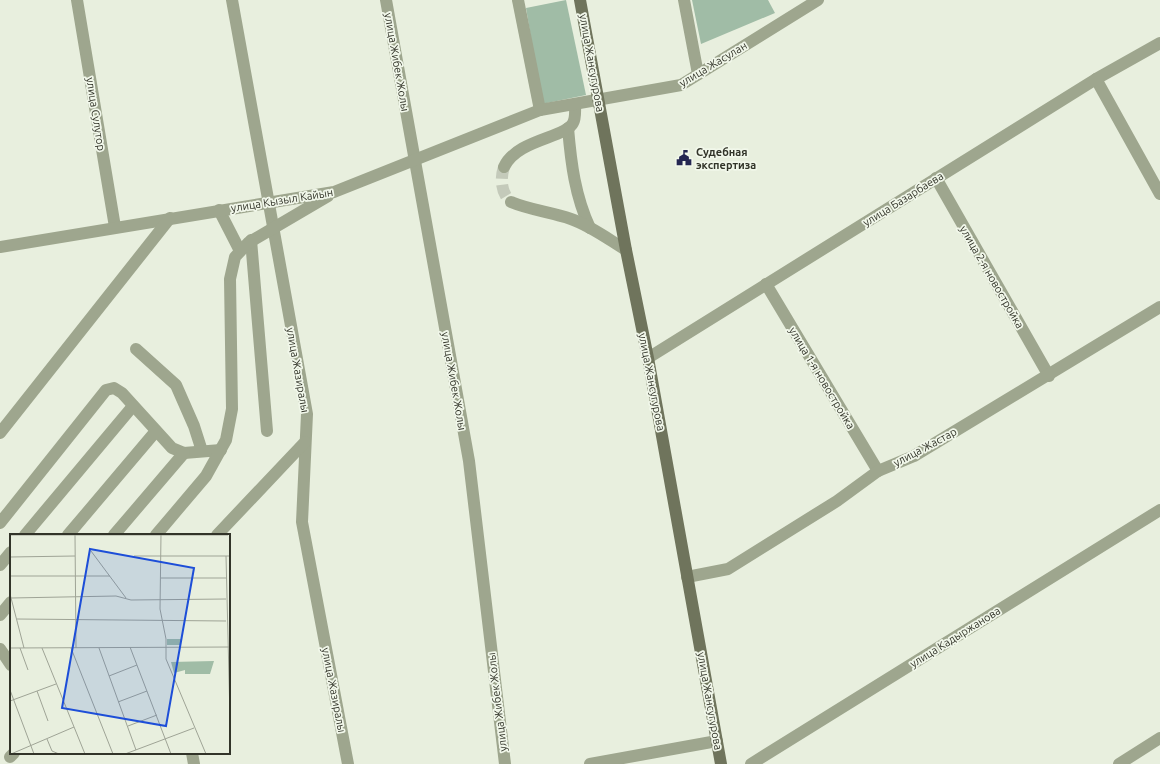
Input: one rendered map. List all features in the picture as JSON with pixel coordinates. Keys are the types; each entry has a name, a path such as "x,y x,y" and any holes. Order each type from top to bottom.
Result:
{"main road":[{"name":"улица Жансугурова","path":"580,0 626,250 648,358 721,764"}],"street":[{"name":"улица Сулутор","path":"78,0 116,227"},
{"name":"улица Жазиралы","path":"232,0 307,414 302,522 348,764"},
{"name":"улица Жибек Жолы","path":"386,0 469,461 505,764"},
{"path":"518,0 540,110"},
{"path":"684,0 698,74"},
{"name":"улица Жасулан","path":"598,100 681,85 818,0"},
{"name":"улица Базарбаева","path":"648,358 1096,79 1160,43"},
{"path":"1096,79 1160,194"},
{"name":"улица Кызыл Кайын","path":"0,247 334,192 540,110 598,100"},
{"path":"504,167 508,158 524,147 568,128 573,122 575,104"},
{"path":"568,128 574,184 582,211 590,228"},
{"name":"улица 2-я новостройка","path":"936,178 1049,376"},
{"path":"157,534 206,476 226,440 232,409 230,279 235,257 251,240 334,192"},
{"path":"511,202 525,208 571,219 590,228 626,250"},
{"path":"219,210 240,251"},
{"path":"0,433 170,218"},
{"path":"251,240 267,431"},
{"name":"улица 1-я новостройка","path":"766,284 878,471"},
{"name":"улица Жастар","path":"687,577 728,569 837,501 878,471 914,456 1049,376 1160,307"},
{"path":"136,349 176,385 194,426 202,451"},
{"path":"0,523 106,390 114,388 122,393 172,448 184,453 220,450"},
{"path":"26,534 134,406"},
{"path":"69,534 156,431"},
{"path":"218,534 305,442"},
{"path":"115,534 184,453"},
{"name":"улица Кадыржанова","path":"751,764 1160,510"},
{"path":"0,565 10,553"},
{"path":"0,615 10,603"},
{"path":"0,649 10,660"},
{"path":"1119,764 1160,738"},
{"path":"590,764 658,758 717,741"},
{"path":"192,754 194,764"}],"green space":[{"path":"566,0 586,95 542,104 526,8"},
{"path":"692,0 768,0 775,13 701,44"}],"tunnel":[{"path":"504,167 502,186 505,194 511,202"}],"place":[{"name":"Судебная экспертиза","path":"684,158"}]}
